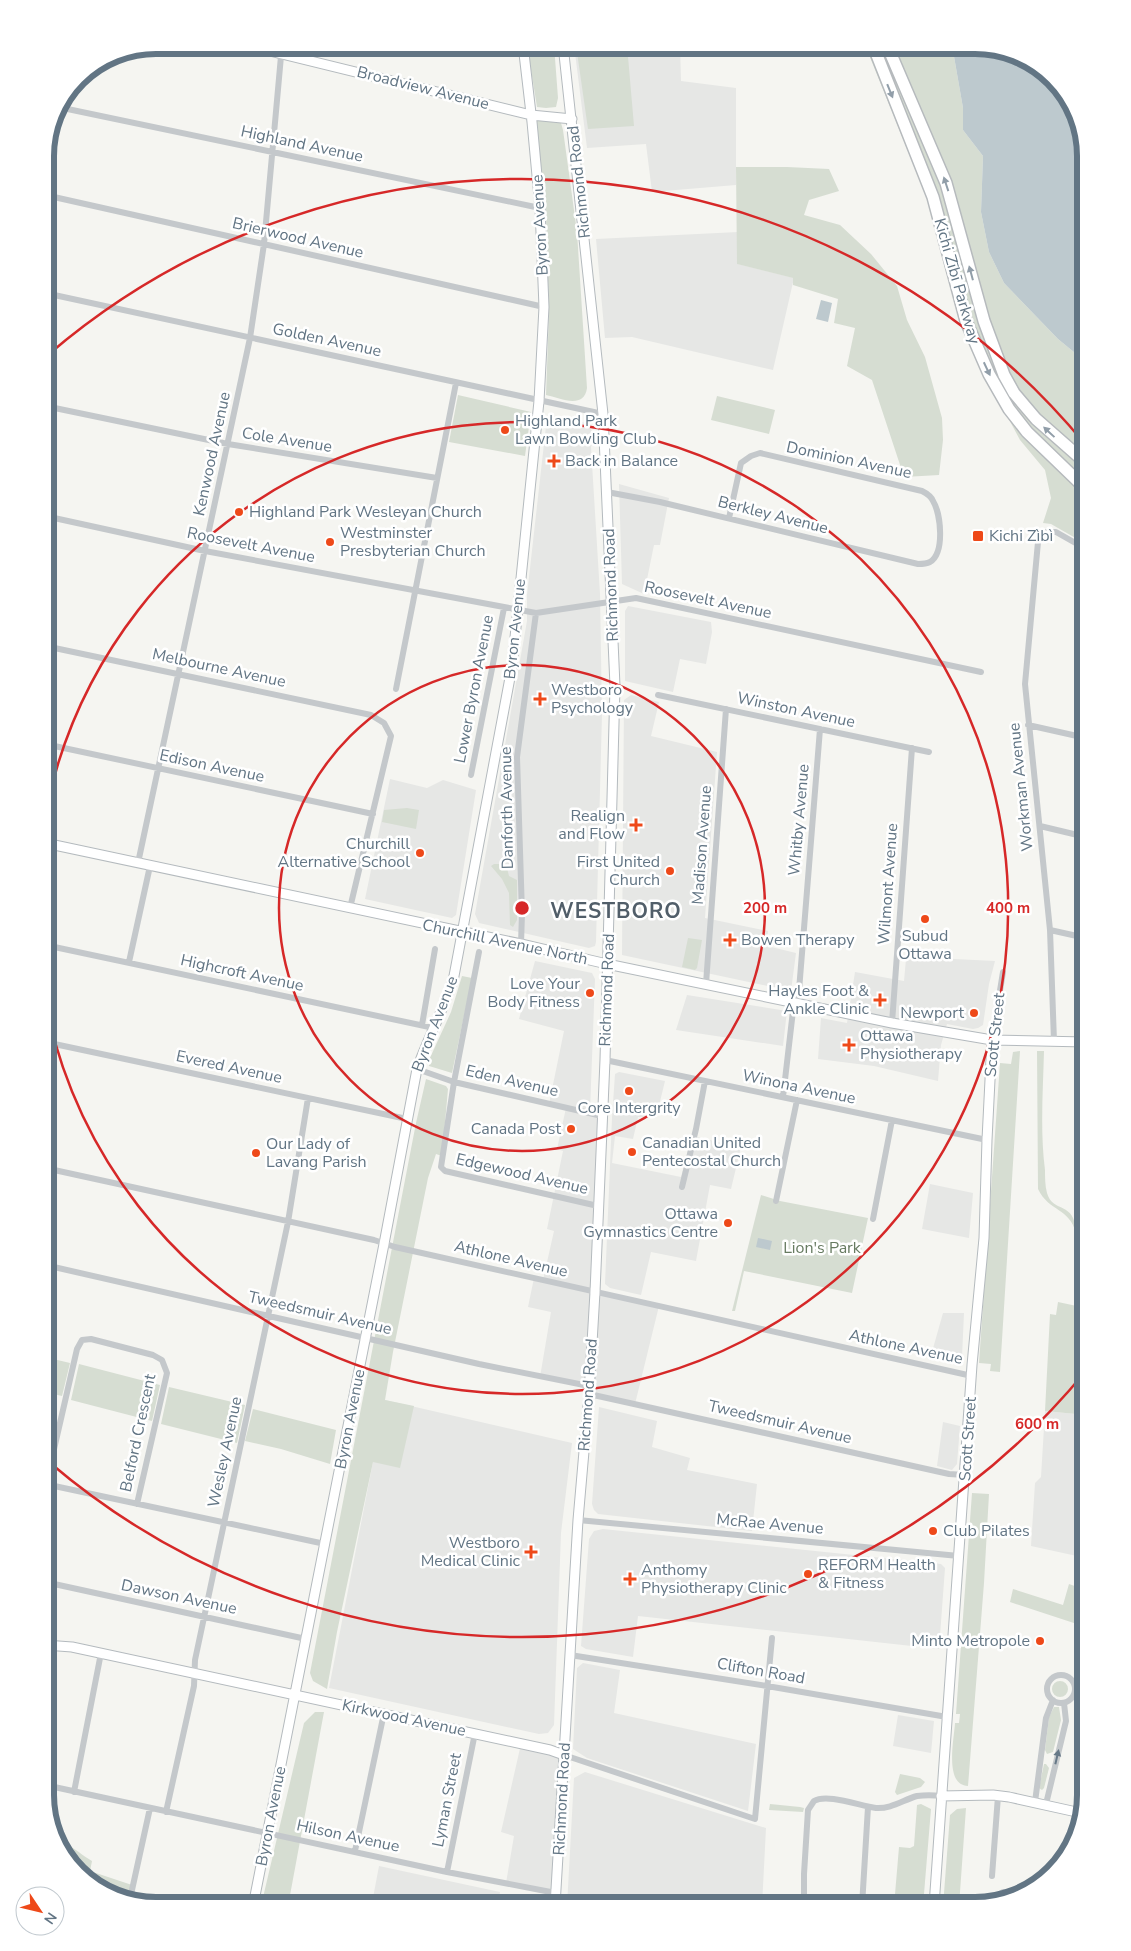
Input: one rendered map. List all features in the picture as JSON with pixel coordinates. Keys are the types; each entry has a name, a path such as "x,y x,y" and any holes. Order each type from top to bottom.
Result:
{"highway":[{"name":"Kichi Zībī Parkway","path":"877,54 933,197 966,321 989,374 1009,409 1027,432 1077,480"},
{"name":"Kichi Zībī Parkway","path":"891,54 946,183 984,322 1004,375 1014,393 1036,419 1077,455"}],"main road":[{"name":"Broadview Avenue","path":"300,54 532,114 572,119"},
{"name":"Byron Avenue","path":"255,1897 384,1244 416,1069 425,1045 448,997 463,932 511,676 540,401 544,307 540,208 532,114 523,54"},
{"name":"Richmond Road","path":"556,1897 578,1520 595,1292 605,1060 614,721 612,603 603,414 564,54"},
{"name":"Churchill Avenue North","path":"54,846 892,1023 992,1040 1077,1042"},
{"name":"Scott Street","path":"935,1897 972,1376 984,1238 992,1040"},
{"name":"Kirkwood Avenue","path":"54,1646 72,1647 384,1713 550,1750 564,1755"},
{"path":"941,1796 993,1796 1046,1804 1075,1812"}],"street":[{"name":"Kenwood Avenue","path":"138,863 250,338 264,244 281,54"},
{"name":"Highland Avenue","path":"65,109 540,208"},
{"name":"Brierwood Avenue","path":"54,197 544,307"},
{"name":"Golden Avenue","path":"54,295 603,414"},
{"path":"396,689 456,383"},
{"name":"Cole Avenue","path":"54,408 228,444 437,478"},
{"name":"Dominion Avenue","path":"728,518 741,463 751,456 760,453 835,472 916,488 925,492 936,507 940,533 938,550 932,561"},
{"name":"Berkley Avenue","path":"607,492 728,518 908,562 926,564 932,561"},
{"name":"Roosevelt Avenue","path":"54,518 206,551 536,613 636,598 981,672"},
{"name":"Workman Avenue","path":"1054,1041 1050,930 1028,725 1026,673 1038,542 1045,532 1056,532 1077,544"},
{"name":"Lower Byron Avenue","path":"471,775 504,608"},
{"name":"Danforth Avenue","path":"521,944 522,913 517,756 536,613"},
{"name":"Melbourne Avenue","path":"54,648 371,715 384,723 391,736 373,814"},
{"name":"Winston Avenue","path":"658,695 929,752"},
{"name":"Madison Avenue","path":"706,984 726,709"},
{"path":"1028,725 1077,736"},
{"name":"Whitby Avenue","path":"783,1097 796,1003 820,729"},
{"name":"Edison Avenue","path":"54,746 373,814"},
{"name":"Wilmont Avenue","path":"892,1023 912,748"},
{"path":"350,908 373,814"},
{"path":"1040,826 1077,835"},
{"path":"129,962 150,866"},
{"path":"1050,930 1077,936"},
{"name":"Highcroft Avenue","path":"54,947 434,1028"},
{"path":"422,1025 435,950"},
{"path":"454,1082 479,952"},
{"name":"Scott Street","path":"992,1040 1003,972"},
{"name":"Evered Avenue","path":"54,1044 407,1119"},
{"name":"Winona Avenue","path":"605,1060 987,1140"},
{"name":"Eden Avenue","path":"416,1069 454,1082 602,1116"},
{"path":"682,1188 706,1081"},
{"name":"Edgewood Avenue","path":"454,1082 441,1167 445,1171 598,1206"},
{"name":"Wesley Avenue","path":"166,1812 194,1686 195,1660 288,1222 308,1098"},
{"path":"776,1201 798,1100"},
{"path":"873,1219 892,1120"},
{"name":"Athlone Avenue","path":"54,1170 972,1376"},
{"name":"Tweedsmuir Avenue","path":"54,1267 949,1474 965,1475"},
{"name":"Belford Crescent","path":"54,1449 77,1349 82,1340 91,1338 153,1354 162,1360 167,1373 137,1504"},
{"path":"54,1486 325,1544"},
{"name":"McRae Avenue","path":"578,1520 959,1556"},
{"name":"Dawson Avenue","path":"54,1584 306,1639"},
{"path":"768,1686 772,1638"},
{"path":"74,1792 101,1653"},
{"name":"Clifton Road","path":"570,1655 768,1686 947,1717"},
{"path":"1063,1675 1070,1678 1074,1684 1075,1692 1071,1699 1064,1703 1052,1700 1048,1695 1049,1680 1055,1676 1063,1675"},
{"name":"Kirkwood Avenue","path":"564,1755 755,1819 768,1686"},
{"path":"1035,1802 1046,1718 1052,1700"},
{"path":"1046,1804 1066,1721 1064,1703"},
{"path":"355,1851 384,1713"},
{"name":"Lyman Street","path":"447,1872 475,1733"},
{"name":"Hilson Avenue","path":"54,1788 556,1894"},
{"path":"804,1897 808,1810 817,1799 824,1798 868,1807 886,1808 918,1796 941,1796"},
{"path":"992,1876 993,1796"},
{"path":"863,1897 868,1807"},
{"path":"131,1894 150,1808"}],"shaded area":[{"path":"575,54 680,54 681,81 736,88 736,185 652,192 646,144 587,148"},
{"path":"954,54 982,54 1008,59 1020,64 1032,71 1052,89 1067,111 1074,130 1077,156 1077,355 1058,339 1004,283 989,252 981,212 983,156 963,130 963,108"},
{"path":"738,232 738,264 794,278 773,370 632,337 605,338 596,239"},
{"path":"821,300 832,303 828,322 816,319"},
{"path":"550,415 587,424 594,437 591,447 600,594 602,714 596,942 595,946 589,948 479,923 475,914 527,621 527,595 547,417"},
{"path":"619,484 669,498 660,545 654,545 644,594 622,584"},
{"path":"628,606 711,622 712,632 706,664 680,659 673,692 625,681 625,611"},
{"path":"631,695 659,702 651,736 717,752 705,918 768,931 767,946 796,953 791,991 622,955 624,700"},
{"name":"Churchill Alternative School","path":"390,779 427,788 443,780 476,790 456,915 452,918 365,899"},
{"path":"907,948 954,959 995,961 989,984 983,1025 973,1029 947,1024 941,1045 938,1081 874,1066 818,1059 821,1018 847,1023 855,972 904,981"},
{"path":"535,961 592,973 595,979 590,1111 602,1116 595,1292 659,1306 635,1404 589,1394 589,1387 540,1377 551,1312 528,1307 534,1278 543,1280 554,1231 547,1229 563,1151 557,1149 566,1108 549,1104 564,1031 519,1019"},
{"path":"687,995 787,1011 783,1046 676,1030"},
{"path":"619,1072 665,1081 656,1118 638,1117 633,1139 615,1136 612,1163 681,1177 692,1136 741,1147 731,1189 710,1185 696,1261 651,1252 641,1295 610,1288 605,1284 612,1118 615,1074"},
{"path":"930,1184 973,1193 969,1238 922,1229"},
{"path":"758,1238 772,1241 770,1250 756,1247"},
{"path":"943,1313 964,1313 962,1357 955,1363 930,1359"},
{"path":"385,1400 572,1443 561,1533 554,1725 548,1733 539,1734 329,1688"},
{"path":"599,1407 657,1421 652,1447 690,1458 687,1470 757,1484 752,1531 598,1514 592,1504"},
{"path":"1045,1411 1077,1414 1077,1556 1031,1546 1035,1483 1041,1477"},
{"path":"943,1422 960,1426 957,1464 952,1470 937,1466"},
{"path":"603,1529 941,1564 945,1568 939,1649 638,1616 633,1657 586,1649 581,1646 589,1539 594,1531"},
{"path":"583,1663 620,1670 614,1713 756,1744 748,1811 587,1758 573,1749 577,1668"},
{"path":"898,1715 934,1721 931,1753 893,1746"},
{"path":"521,1744 564,1755 556,1893 506,1883 514,1836 501,1832"},
{"path":"585,1772 766,1828 762,1897 567,1897 574,1778"},
{"path":"379,1866 500,1892 499,1897 373,1897"}],"green space":[{"path":"528,54 555,54 558,98 556,107 537,107"},
{"path":"577,54 628,54 634,126 588,129"},
{"path":"869,54 954,54 963,108 963,130 983,156 981,212 989,252 1004,283 1058,339 1077,355 1077,539 1051,524 1043,523 1051,498 1045,470 1020,440 991,386 931,208"},
{"path":"536,120 561,123 563,130 577,232 587,388 585,395 576,401 546,395 549,313 546,215"},
{"path":"736,167 829,169 839,191 809,200 804,215 840,225 871,254 897,286 907,320 925,357 942,418 943,440 939,475 904,477 872,380 847,366 855,328 834,323 838,299 793,285 793,278 737,264"},
{"path":"458,395 531,412 525,456 449,442"},
{"path":"717,396 775,410 769,434 711,420"},
{"path":"407,808 419,810 416,829 382,822 384,810"},
{"path":"494,864 506,864 509,876 517,880 517,920 513,927 510,925 509,893 502,879 491,866"},
{"path":"688,938 702,940 695,970 682,967"},
{"path":"462,976 472,978 452,1073 429,1066 429,1060 451,1012"},
{"path":"1020,1051 1000,1372 990,1371 991,1364 979,1363 1000,1063 1011,1064 1013,1052"},
{"path":"1037,1051 1044,1051 1042,1126 1046,1190 1054,1203 1068,1211 1072,1216 1076,1233 1069,1218 1048,1202 1038,1189"},
{"path":"426,1079 446,1086 448,1089 442,1156 436,1154 428,1178 385,1400 414,1406 400,1468 373,1462 337,1632 327,1689 313,1681 310,1673"},
{"name":"Lion's Park","path":"761,1195 780,1201 868,1218 852,1293 744,1271 735,1311 732,1311"},
{"path":"1058,1302 1077,1306 1077,1414 1045,1411 1050,1314 1056,1315"},
{"path":"54,1359 70,1363 62,1396 54,1394"},
{"path":"79,1364 160,1385 152,1421 71,1400"},
{"path":"169,1387 245,1405 237,1443 161,1424"},
{"path":"253,1409 336,1430 330,1464 281,1449 245,1441"},
{"path":"972,1493 989,1494 968,1786 961,1784 956,1778 953,1770 952,1750 955,1723 959,1723 960,1714 956,1714"},
{"path":"1069,1584 1077,1587 1077,1624 1010,1602 1013,1589 1063,1605"},
{"path":"1060,1681 1068,1689 1060,1697 1052,1689"},
{"path":"1054,1707 1059,1707 1061,1720 1053,1752 1047,1754 1045,1750 1049,1717"},
{"path":"315,1712 324,1712 290,1897 263,1897 304,1723"},
{"path":"1044,1764 1049,1768 1042,1790 1039,1788"},
{"path":"900,1774 920,1778 925,1782 921,1787 897,1795 895,1792"},
{"path":"770,1804 804,1808 803,1812 769,1810"},
{"path":"921,1804 931,1809 924,1897 895,1897 899,1847 910,1848 914,1846 917,1805"},
{"path":"966,1808 960,1897 944,1897 950,1815 957,1809"},
{"path":"67,1845 92,1861 90,1871 132,1885 131,1894 111,1887 99,1880 79,1862"}],"place":[{"name":"Highland Park Lawn Bowling Club","path":"505,430"},
{"name":"Back in Balance","path":"554,461"},
{"name":"Highland Park Wesleyan Church","path":"239,512"},
{"name":"Kichi Zìbì","path":"978,536"},
{"name":"Westminster Presbyterian Church","path":"330,542"},
{"name":"Westboro Psychology","path":"540,699"},
{"name":"Realign and Flow","path":"636,825"},
{"name":"Churchill Alternative School","path":"420,853"},
{"name":"First United Church","path":"670,871"},
{"name":"Subud Ottawa","path":"925,919"},
{"name":"Bowen Therapy","path":"730,940"},
{"name":"Love Your Body Fitness","path":"590,993"},
{"name":"Hayles Foot & Ankle Clinic","path":"880,1000"},
{"name":"Newport","path":"974,1013"},
{"name":"Ottawa Physiotherapy","path":"849,1045"},
{"name":"Core Intergrity","path":"629,1091"},
{"name":"Canada Post","path":"571,1129"},
{"name":"Canadian United Pentecostal Church","path":"632,1152"},
{"name":"Our Lady of Lavang Parish","path":"256,1153"},
{"name":"Ottawa Gymnastics Centre","path":"728,1223"},
{"name":"Club Pilates","path":"933,1531"},
{"name":"Westboro Medical Clinic","path":"531,1552"},
{"name":"REFORM Health & Fitness","path":"808,1574"},
{"name":"Anthomy Physiotherapy Clinic","path":"630,1579"},
{"name":"Minto Metropole","path":"1040,1641"}],"district":[{"name":"WESTBORO","path":"616,911"}]}
